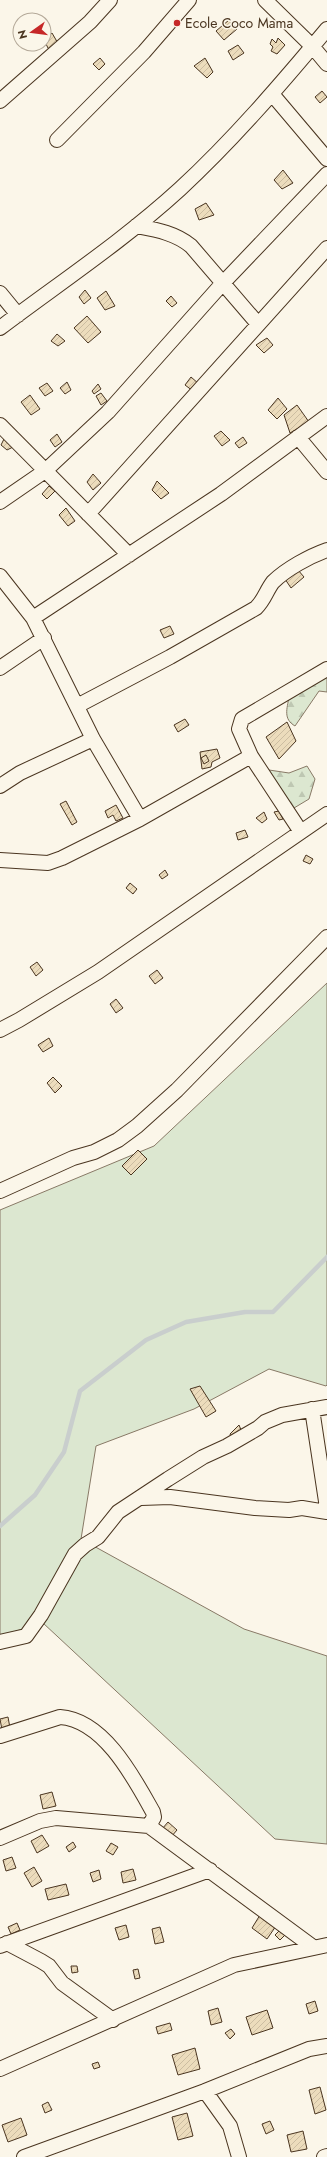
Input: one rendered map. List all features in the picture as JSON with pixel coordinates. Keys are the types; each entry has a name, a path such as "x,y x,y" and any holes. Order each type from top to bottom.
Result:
{"street":[{"path":"0,101 90,22 110,0"},
{"path":"57,140 144,52 190,0"},
{"path":"265,0 312,46 327,64"},
{"path":"0,328 94,261 180,189 272,94 327,29"},
{"path":"272,94 327,159"},
{"path":"0,502 45,471 108,412 222,284 327,174"},
{"path":"136,226 181,237 191,246 222,284 258,324"},
{"path":"88,514 327,248"},
{"path":"0,293 18,315"},
{"path":"32,618 222,494 327,416"},
{"path":"0,425 129,555"},
{"path":"298,437 327,472"},
{"path":"77,706 170,657 256,608 264,600 274,582 305,559 327,550"},
{"path":"0,576 32,618 44,638 93,739 140,819"},
{"path":"0,668 44,638"},
{"path":"301,832 251,756 239,728 242,719 327,669"},
{"path":"0,786 20,773 93,739"},
{"path":"0,860 48,863 89,845 140,819 251,756"},
{"path":"0,1030 98,972 327,814"},
{"path":"0,1191 73,1158 94,1152 118,1140 137,1126 177,1090 327,938"},
{"path":"0,1642 18,1640 26,1636 41,1615 75,1554 85,1545 98,1537 118,1512 180,1471 203,1457 240,1439 265,1422 282,1415 327,1407"},
{"path":"312,1409 327,1508"},
{"path":"141,1498 170,1497 255,1508 289,1510 302,1508 327,1512"},
{"path":"0,1736 60,1717 69,1718 96,1731 116,1752 146,1800 154,1817 149,1826"},
{"path":"0,1838 40,1820 56,1818 149,1826 320,1946"},
{"path":"4,1944 210,1870"},
{"path":"4,1944 41,1961 48,1966 62,1983 113,2020"},
{"path":"0,2069 234,1965 320,1946"},
{"path":"24,2157 205,2091 309,2049 327,2046"},
{"path":"205,2091 230,2126 238,2157"}],"green space":[{"path":"327,674 327,692 319,691 295,726 287,717 289,697"},
{"path":"307,766 315,779 309,799 294,808 268,778 269,770 289,773"},
{"path":"327,983 327,1385 326,1386 269,1369 194,1409 96,1446 81,1539 244,1629 327,1656 327,1844 275,1839 43,1623 0,1636 0,1210 154,1146"}],"building":[{"path":"229,20 237,29 224,40 216,31"},
{"path":"52,33 59,45 52,50"},
{"path":"278,38 285,45 277,54 271,51 273,47 270,44 272,39 276,43"},
{"path":"238,45 244,53 233,60 228,51"},
{"path":"100,58 105,64 99,70 93,64"},
{"path":"205,58 213,72 207,78 194,66"},
{"path":"322,91 327,97 320,103 315,97"},
{"path":"283,170 293,183 282,189 274,180"},
{"path":"206,203 214,215 199,220 195,209"},
{"path":"85,290 91,298 84,304 79,297"},
{"path":"106,291 115,306 105,310 97,298"},
{"path":"171,296 177,303 172,307 166,301"},
{"path":"87,316 101,332 88,343 74,328"},
{"path":"57,334 65,341 58,346 51,341"},
{"path":"267,338 273,345 264,353 256,345"},
{"path":"191,377 199,384 193,391 185,385"},
{"path":"67,382 71,390 65,394 60,388"},
{"path":"47,383 53,391 45,396 39,388"},
{"path":"98,384 101,389 94,394 92,391"},
{"path":"101,393 107,401 101,405 96,396"},
{"path":"30,395 40,409 31,415 21,402"},
{"path":"278,398 287,409 277,419 268,410"},
{"path":"297,405 309,422 290,433 284,415"},
{"path":"221,431 230,440 222,446 214,436"},
{"path":"57,434 62,442 55,447 50,440"},
{"path":"5,437 15,446 7,450 1,445"},
{"path":"243,437 247,443 239,448 235,443"},
{"path":"93,474 101,483 93,490 87,482"},
{"path":"157,481 169,493 161,499 152,490"},
{"path":"49,486 55,491 47,499 42,494"},
{"path":"66,508 75,521 68,526 59,515"},
{"path":"298,570 304,577 291,588 285,579"},
{"path":"170,626 174,634 164,638 160,630"},
{"path":"185,719 189,725 178,732 174,725"},
{"path":"287,722 296,741 279,759 266,737"},
{"path":"217,749 220,758 212,762 211,767 202,769 200,752"},
{"path":"206,755 209,761 204,764 201,758"},
{"path":"66,801 77,822 72,825 60,804"},
{"path":"116,805 123,818 116,821 113,815 108,818 105,811"},
{"path":"279,811 283,819 279,820 274,812"},
{"path":"264,812 267,819 262,823 256,818"},
{"path":"245,830 248,837 238,840 236,833"},
{"path":"306,855 313,859 310,864 303,861"},
{"path":"165,870 168,875 162,879 159,875"},
{"path":"130,883 137,889 133,894 126,888"},
{"path":"37,962 43,970 36,976 30,967"},
{"path":"157,970 163,978 155,984 149,976"},
{"path":"116,999 123,1008 116,1013 110,1004"},
{"path":"49,1038 53,1046 43,1052 38,1045"},
{"path":"53,1077 62,1086 55,1093 47,1083"},
{"path":"138,1150 147,1159 131,1175 122,1166"},
{"path":"200,1386 216,1411 206,1417 190,1389"},
{"path":"239,1425 246,1442 235,1448 230,1434"},
{"path":"8,1717 10,1728 2,1730 0,1719"},
{"path":"52,1792 56,1806 43,1809 40,1795"},
{"path":"168,1822 177,1830 171,1837 162,1829"},
{"path":"42,1835 49,1846 37,1853 31,1841"},
{"path":"73,1842 76,1847 69,1852 66,1847"},
{"path":"111,1843 118,1847 113,1855 106,1851"},
{"path":"12,1857 16,1868 6,1871 3,1860"},
{"path":"34,1867 42,1881 32,1887 24,1873"},
{"path":"133,1869 136,1880 123,1883 121,1872"},
{"path":"99,1870 101,1879 93,1882 90,1873"},
{"path":"66,1884 69,1895 48,1900 45,1889"},
{"path":"260,1915 276,1926 267,1939 252,1928"},
{"path":"17,1923 20,1930 11,1934 8,1927"},
{"path":"126,1925 129,1937 119,1940 115,1928"},
{"path":"160,1927 164,1942 155,1944 152,1929"},
{"path":"280,1930 285,1935 280,1940 275,1935"},
{"path":"71,1966 77,1966 78,1972 72,1973"},
{"path":"138,1969 140,1978 135,1979 133,1970"},
{"path":"315,2001 318,2011 309,2014 306,2004"},
{"path":"218,2008 222,2022 211,2025 208,2011"},
{"path":"267,2010 273,2028 252,2035 246,2017"},
{"path":"170,2023 172,2030 158,2034 156,2027"},
{"path":"231,2029 235,2034 230,2039 225,2033"},
{"path":"195,2048 200,2069 178,2075 172,2055"},
{"path":"98,2062 100,2067 94,2069 92,2064"},
{"path":"320,2087 326,2110 315,2114 309,2090"},
{"path":"48,2102 52,2110 45,2113 42,2105"},
{"path":"187,2113 193,2136 178,2140 172,2117"},
{"path":"21,2118 27,2135 8,2142 2,2125"},
{"path":"270,2121 274,2130 266,2134 262,2124"},
{"path":"303,2131 307,2149 291,2152 287,2135"}],"waterway":[{"path":"0,1526 35,1495 64,1452 80,1391 146,1340 186,1322 245,1312 273,1312 327,1257"}],"place":[{"name":"Ecole Coco Mama","path":"177,23"}]}
